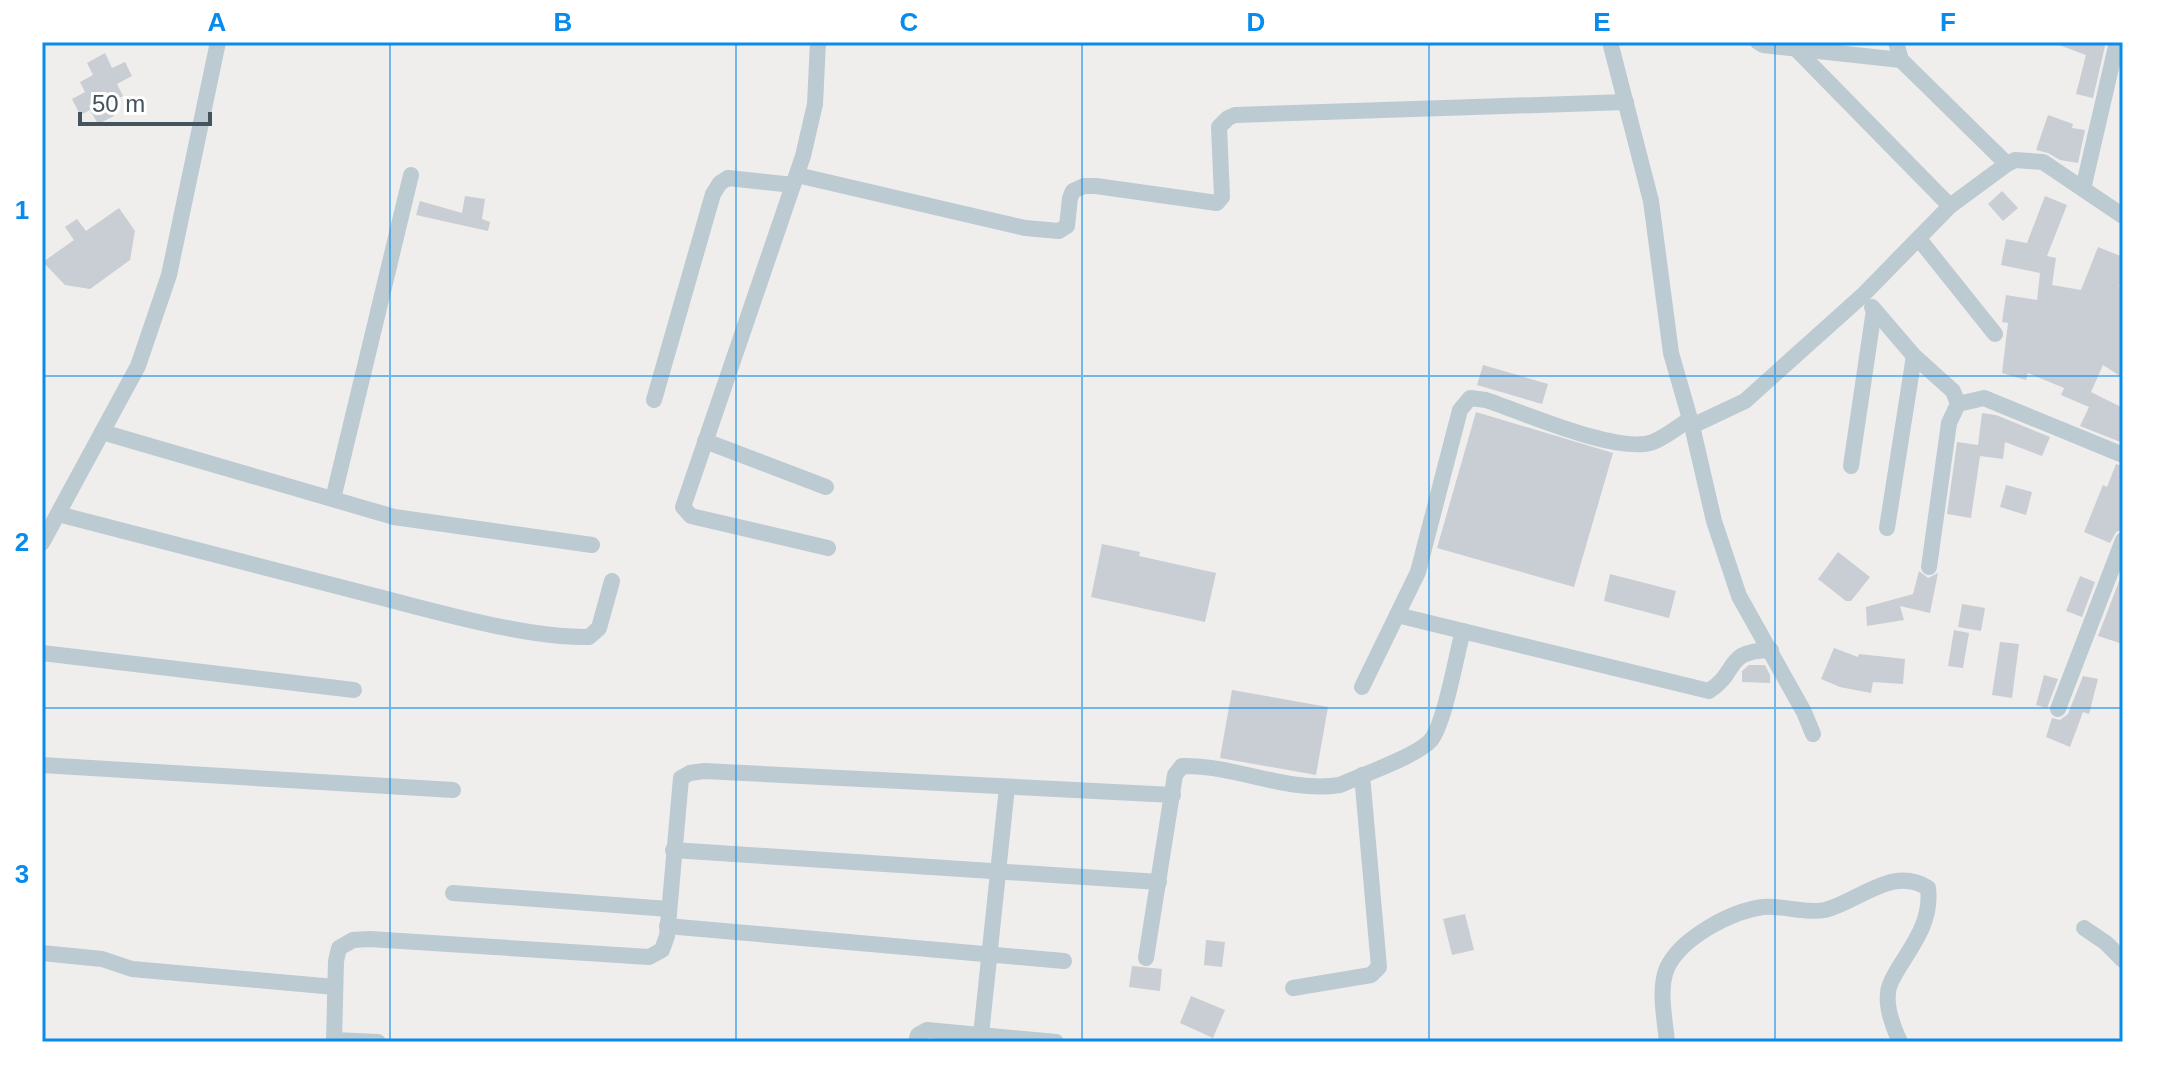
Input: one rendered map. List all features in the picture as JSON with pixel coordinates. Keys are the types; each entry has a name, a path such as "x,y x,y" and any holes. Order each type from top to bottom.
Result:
{"street":[{"path":"42,543 138,366 169,275 218,42"},
{"path":"818,42 812,124 683,507 686,513 828,548"},
{"path":"1610,42 1651,201 1671,353 1714,521 1739,596 1771,650 1813,734"},
{"path":"1758,42 1901,60"},
{"path":"1896,42 1901,60 2007,164"},
{"path":"2083,189 2117,42"},
{"path":"1795,48 1950,206"},
{"path":"654,400 713,194 720,183 728,178 795,180 1025,228 1059,231 1067,226 1073,191 1084,186 1217,203 1222,197 1219,127 1235,115 1626,102"},
{"path":"1362,687 1418,572 1460,410 1470,398 1486,400 1610,442 1653,442 1691,422 1745,401 1863,295 1950,206 2015,160 2043,162 2123,216"},
{"path":"333,499 411,175"},
{"path":"1919,239 1995,334"},
{"path":"1863,295 1914,356 1953,391 1958,404 1949,423 1929,567"},
{"path":"1851,466 1874,310"},
{"path":"1887,528 1914,356"},
{"path":"1958,404 1984,398 2123,455"},
{"path":"102,432 394,517 592,545"},
{"path":"705,441 826,487"},
{"path":"58,514 409,604 516,629 576,637 589,637 599,628 612,581"},
{"path":"2058,709 2123,540"},
{"path":"1397,615 1709,691 1738,656 1751,650 1771,650"},
{"path":"1146,958 1175,775 1182,766 1203,766 1308,788 1340,785 1421,749 1432,738 1441,718 1463,631"},
{"path":"42,653 354,690"},
{"path":"42,765 453,790"},
{"path":"378,1042 334,1041 339,948 353,940 649,957 662,950 668,918 681,778 690,773 704,771 1173,795"},
{"path":"1293,988 1371,975 1379,967 1362,775"},
{"path":"981,1035 1007,787"},
{"path":"673,850 1159,882"},
{"path":"1667,1042 1663,1002 1666,969 1685,943 1740,912 1765,907 1820,911 1886,883 1903,880 1921,883 1928,888 1930,902 1925,924 1888,992 1889,1007 1900,1042"},
{"path":"453,893 1064,961"},
{"path":"2084,928 2123,960"},
{"path":"42,953 102,959 132,969 335,987"},
{"path":"916,1042 918,1035 927,1030 1056,1042"}],"building":[{"path":"2056,42 2094,42 2105,46 2093,98 2076,94 2086,55"},
{"path":"105,53 112,68 125,62 132,76 117,84 123,96 108,104 114,116 98,124 90,110 80,115 72,99 85,92 80,82 93,75 87,63"},
{"path":"2048,115 2073,124 2072,128 2085,130 2078,163 2060,160 2036,150"},
{"path":"2002,191 2018,208 2003,221 1988,204"},
{"path":"465,196 485,199 482,219 490,222 488,231 416,215 420,201 462,213"},
{"path":"2045,196 2067,205 2047,256 2056,258 2052,285 2081,290 2098,247 2123,257 2123,276 2119,286 2123,289 2123,378 2103,365 2091,392 2123,408 2123,443 2080,426 2089,407 2061,395 2064,388 2028,373 2026,380 2002,373 2008,323 2002,322 2006,295 2037,300 2040,273 2001,265 2006,239 2027,243"},
{"path":"119,208 135,231 130,260 90,289 65,285 43,262 74,240 65,227 77,219 86,231"},
{"path":"1483,365 1548,384 1542,404 1477,385"},
{"path":"1476,412 1613,453 1574,587 1437,548"},
{"path":"1982,413 1996,415 2050,437 2042,456 2005,442 2003,459 1980,456 1971,518 1947,514 1957,442 1978,445"},
{"path":"2116,464 2123,466 2123,529 2116,532 2110,543 2084,532 2103,485 2107,487"},
{"path":"2006,485 2032,492 2026,515 2000,507"},
{"path":"1102,544 1140,552 1139,556 1216,573 1205,622 1091,597"},
{"path":"1838,552 1870,577 1851,601 1846,601 1818,579"},
{"path":"1919,571 1928,578 1938,573 1930,613 1900,606 1904,620 1867,626 1866,607 1913,594"},
{"path":"2123,571 2123,644 2098,636"},
{"path":"1610,574 1676,591 1669,618 1604,601"},
{"path":"2080,576 2095,582 2082,617 2066,611"},
{"path":"1962,604 1985,608 1981,631 1958,627"},
{"path":"1954,630 1969,633 1963,668 1948,666"},
{"path":"2000,642 2019,644 2012,698 1992,695"},
{"path":"1834,648 1858,657 1859,654 1905,659 1903,684 1873,682 1871,693 1840,687 1821,679"},
{"path":"1749,665 1765,665 1770,683 1742,682 1742,671"},
{"path":"2044,675 2058,679 2047,708 2036,705"},
{"path":"2083,676 2098,679 2089,714 2083,712 2070,747 2046,737 2052,718 2060,720 2068,714"},
{"path":"1232,690 1328,707 1316,775 1220,758"},
{"path":"1465,914 1474,950 1452,955 1443,919"},
{"path":"1206,940 1225,942 1222,967 1204,965"},
{"path":"1132,966 1162,969 1160,991 1129,987"},
{"path":"1191,996 1225,1010 1213,1038 1180,1023"}]}
